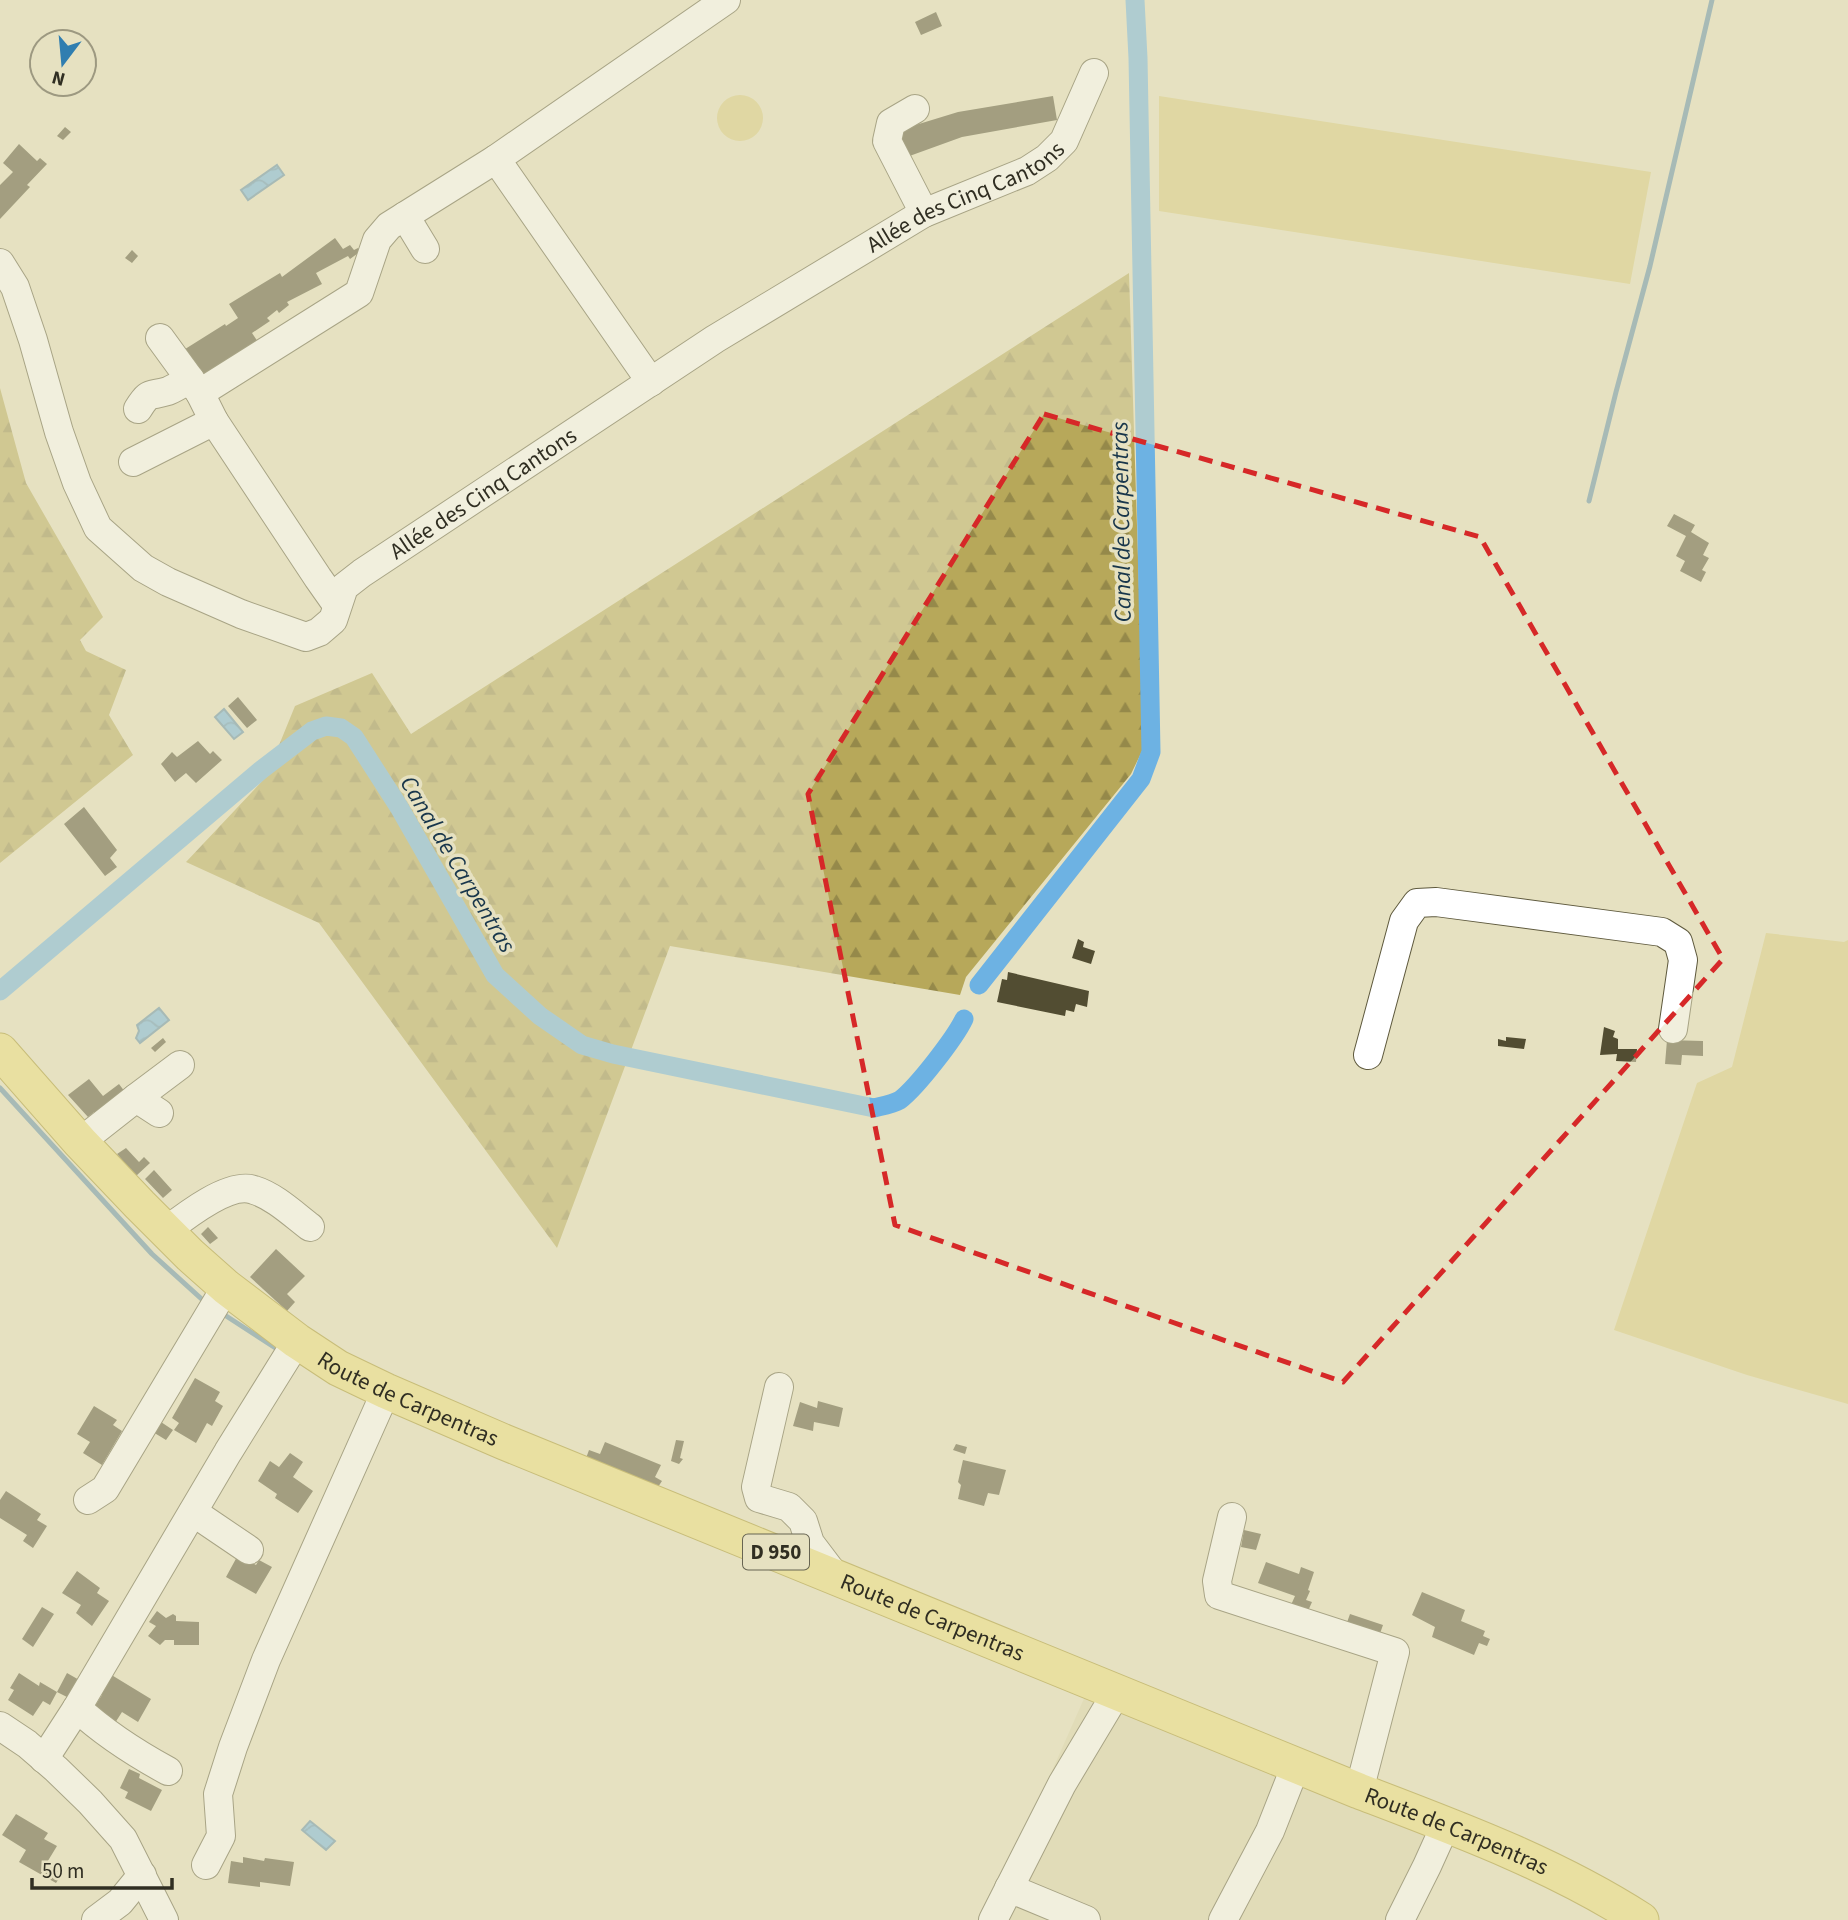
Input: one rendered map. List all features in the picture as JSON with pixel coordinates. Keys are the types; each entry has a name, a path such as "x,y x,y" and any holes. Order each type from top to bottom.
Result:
{"main road":[{"name":"Route de Carpentras","path":"0,1051 80,1142 190,1255 226,1287 297,1341 338,1368 504,1442 1446,1824 1558,1872 1641,1920"}],"street":[{"path":"138,409 147,396 195,386 359,293 377,240 389,226 496,159 726,0"},
{"name":"Allée des Cinq Cantons","path":"0,263 15,287 59,432 77,483 98,527 143,568 168,582 242,614 306,636 318,632 333,620 344,587 362,573 715,339 924,213 1027,171 1047,159 1064,141 1094,73"},
{"path":"915,109 891,123 887,141 924,213"},
{"path":"496,159 651,382"},
{"path":"405,216 425,249"},
{"path":"160,338 195,386 214,421 337,605"},
{"path":"133,461 214,421"},
{"path":"1368,1055 1404,921 1417,903 1436,902 1662,932 1678,942 1683,960 1673,1029"},
{"path":"80,1142 147,1105 180,1065"},
{"path":"166,1231 210,1201 234,1190 251,1188 267,1196 310,1227"},
{"path":"88,1500 105,1489 226,1287"},
{"path":"44,1759 297,1341"},
{"path":"779,1387 756,1487 758,1498 789,1507 803,1521 810,1543 835,1576"},
{"path":"206,1865 221,1836 218,1794 248,1705 386,1391"},
{"path":"193,1512 249,1550"},
{"path":"1232,1517 1217,1581 1219,1595 1395,1652 1360,1791"},
{"path":"993,1920 1062,1784 1117,1692"},
{"path":"77,1708 98,1727 134,1752 168,1770"},
{"path":"0,1726 44,1759 90,1802 123,1839 164,1920"},
{"path":"1223,1920 1270,1831 1296,1765"},
{"path":"1400,1920 1446,1824"},
{"path":"96,1920 120,1902 142,1875"},
{"path":"1009,1888 1086,1920"}],"highlighted area":[{"path":"1044,414 1480,537 1723,959 1343,1382 895,1225 808,794"}],"shaded area":[{"path":"740,95 756,102 763,118 756,134 740,141 724,134 717,118 724,102"},
{"path":"1159,96 1651,172 1630,284 1159,211"},
{"path":"1766,933 1844,942 1848,940 1848,1404 1747,1375 1614,1330 1697,1083 1732,1067"},
{"path":"1086,1694 1431,1835 1391,1920 986,1920"}],"green space":[{"path":"1129,273 1144,747 1131,774 966,977 960,995 670,946 557,1248 319,923 186,862 266,777 295,706 372,673 411,734"},
{"path":"0,388 26,483 103,617 80,640 86,651 126,670 109,715 133,755 0,863"}],"water":[{"path":"277,165 284,175 248,200 241,190"},
{"path":"224,709 243,732 234,739 215,717"},
{"path":"159,1008 169,1020 140,1043 136,1038 139,1031 137,1025"},
{"path":"310,1821 335,1841 326,1850 302,1830"}],"building":[{"path":"936,12 942,26 921,35 915,22"},
{"path":"1053,96 1057,120 962,137 904,158 896,131 958,112"},
{"path":"65,127 71,132 63,140 57,136"},
{"path":"19,144 37,161 40,158 47,164 0,219 0,185 13,172 3,163"},
{"path":"335,238 343,249 350,245 354,250 358,248 361,251 350,259 348,256 316,273 322,284 287,302 289,305 279,313 277,310 267,318 270,321 252,333 260,345 200,380 182,351 238,318 229,304 280,273 282,277"},
{"path":"132,250 138,256 132,263 125,258"},
{"path":"1674,514 1695,525 1691,532 1709,543 1703,555 1709,558 1702,570 1706,572 1701,582 1680,571 1685,561 1676,556 1686,536 1667,526"},
{"path":"238,697 257,720 247,728 228,706"},
{"path":"198,741 210,754 213,751 222,760 196,783 186,773 175,782 161,764 172,752 177,757"},
{"path":"84,807 117,850 110,858 117,867 105,876 64,824"},
{"path":"1078,939 1084,942 1083,947 1095,951 1091,964 1072,958"},
{"path":"1008,972 1089,991 1087,1007 1076,1004 1074,1012 1066,1010 1065,1016 997,1002 1002,979 1007,980"},
{"path":"1604,1027 1615,1031 1613,1037 1618,1039 1618,1049 1637,1049 1636,1062 1616,1061 1617,1054 1600,1055"},
{"path":"1506,1037 1526,1039 1524,1049 1498,1046 1498,1039 1506,1041"},
{"path":"163,1038 166,1042 155,1052 151,1048"},
{"path":"1667,1040 1703,1041 1703,1056 1682,1055 1681,1065 1665,1064"},
{"path":"89,1079 103,1096 119,1084 125,1092 97,1115 94,1112 88,1117 68,1095"},
{"path":"126,1148 139,1162 144,1157 150,1163 136,1176 117,1154"},
{"path":"154,1170 172,1190 163,1198 145,1179"},
{"path":"208,1227 218,1238 210,1244 201,1234"},
{"path":"276,1249 305,1276 287,1294 295,1302 287,1311 250,1277"},
{"path":"195,1378 220,1392 215,1401 223,1406 212,1426 207,1423 196,1443 174,1430 179,1423 172,1418"},
{"path":"818,1401 843,1408 839,1427 814,1422 813,1431 793,1426 800,1402 817,1408"},
{"path":"94,1406 117,1420 113,1425 122,1431 102,1465 83,1453 90,1442 77,1434"},
{"path":"155,1418 173,1430 166,1440 148,1429"},
{"path":"676,1440 684,1441 680,1458 683,1459 679,1464 671,1461"},
{"path":"605,1442 661,1465 655,1477 662,1481 656,1490 585,1461 589,1450 600,1454"},
{"path":"956,1444 967,1447 965,1454 953,1450"},
{"path":"290,1453 303,1462 293,1477 313,1491 298,1513 275,1498 277,1494 258,1481 270,1461 279,1467"},
{"path":"963,1460 1006,1470 999,1495 988,1493 984,1506 958,1499 961,1485 958,1482"},
{"path":"6,1491 41,1514 37,1520 47,1526 33,1548 23,1541 27,1535 0,1518 0,1500"},
{"path":"1244,1530 1261,1534 1256,1550 1241,1547"},
{"path":"238,1555 256,1565 259,1560 272,1567 256,1594 226,1577"},
{"path":"1266,1562 1299,1574 1301,1567 1314,1572 1306,1600 1312,1602 1308,1611 1291,1605 1295,1596 1258,1583"},
{"path":"77,1571 100,1588 97,1593 109,1601 92,1626 76,1613 81,1605 62,1593"},
{"path":"1422,1592 1465,1610 1461,1621 1485,1631 1483,1636 1490,1639 1487,1646 1479,1643 1474,1655 1432,1637 1435,1627 1412,1615"},
{"path":"42,1607 54,1614 33,1647 22,1639"},
{"path":"157,1611 166,1618 173,1614 176,1621 199,1622 199,1645 174,1645 174,1640 165,1640 160,1645 148,1636 156,1626 149,1622"},
{"path":"1350,1614 1383,1625 1377,1642 1344,1631"},
{"path":"105,1671 151,1699 138,1722 122,1712 115,1723 93,1709 102,1695 92,1689"},
{"path":"19,1673 39,1686 40,1682 57,1692 50,1705 43,1701 33,1716 8,1700 14,1690 10,1688"},
{"path":"67,1673 81,1681 71,1699 57,1692"},
{"path":"129,1769 140,1774 139,1778 162,1790 151,1811 125,1798 128,1792 120,1788"},
{"path":"16,1814 48,1833 44,1839 57,1846 46,1864 62,1874 56,1883 19,1862 26,1850 2,1835"},
{"path":"243,1857 294,1862 290,1886 260,1882 260,1887 228,1883 231,1861 243,1863"}],"waterway":[{"name":"Canal de Carpentras","path":"979,985 1141,779 1151,752 1135,0"},
{"path":"1589,501 1650,266 1712,0"},
{"name":"Canal de Carpentras","path":"0,991 261,770 312,731 326,726 341,728 354,737 399,807 495,975 540,1016 582,1045 613,1054 874,1108 900,1100 907,1094 935,1062 964,1019"},
{"path":"0,1088 152,1254 206,1303"},
{"path":"220,1312 277,1349"}]}
